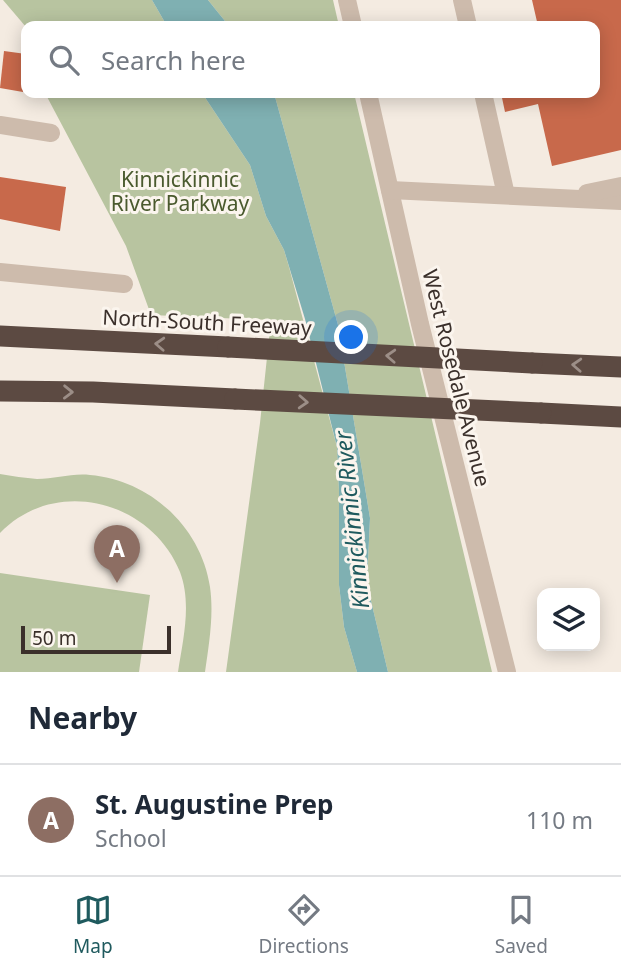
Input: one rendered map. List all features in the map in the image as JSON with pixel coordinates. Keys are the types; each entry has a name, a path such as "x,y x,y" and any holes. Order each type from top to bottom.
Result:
{"highway":[{"name":"North-South Freeway","path":"0,336 621,367"},
{"path":"0,391 93,392 621,417"}],"street":[{"path":"347,0 352,21"},
{"path":"462,0 467,21"},
{"name":"West Rosedale Avenue","path":"369,98 420,324 507,672"},
{"path":"484,98 506,195"},
{"path":"0,125 51,133"},
{"path":"562,198 621,186"},
{"path":"390,190 621,201"},
{"path":"0,272 124,284"}],"green space":[{"path":"3,0 152,0 164,21 21,21"},
{"path":"208,0 333,0 338,21 225,21"},
{"name":"Kinnickinnic River Parkway","path":"48,98 205,98 250,165 266,216 284,250 337,447 339,585 344,627 357,672 226,672 260,423 271,320 151,315 126,246"},
{"name":"Kinnickinnic River Parkway","path":"275,98 355,98 492,672 388,672 367,584 370,518 338,325"},
{"path":"0,474 37,479 90,475 112,479 133,486 169,510 196,545 205,565 210,587 211,619 205,672 178,672 186,609 184,584 166,547 147,528 125,513 100,504 73,501 47,505 22,515 0,533"},
{"path":"0,573 150,595 139,672 0,672"}],"water":[{"path":"152,0 208,0 225,21 164,21"},
{"name":"Kinnickinnic River","path":"205,98 275,98 338,325 370,518 367,584 388,672 357,672 344,627 339,585 337,447 305,319 284,250 266,216 250,165"}],"building":[{"path":"532,0 621,0 621,150 552,166 538,104 505,112 502,98 600,98 600,21 537,21"},
{"path":"4,51 21,53 21,92 0,88"},
{"path":"0,177 66,187 60,231 0,219"}],"place":[{"name":"St. Augustine Prep","path":"117,583"}]}
